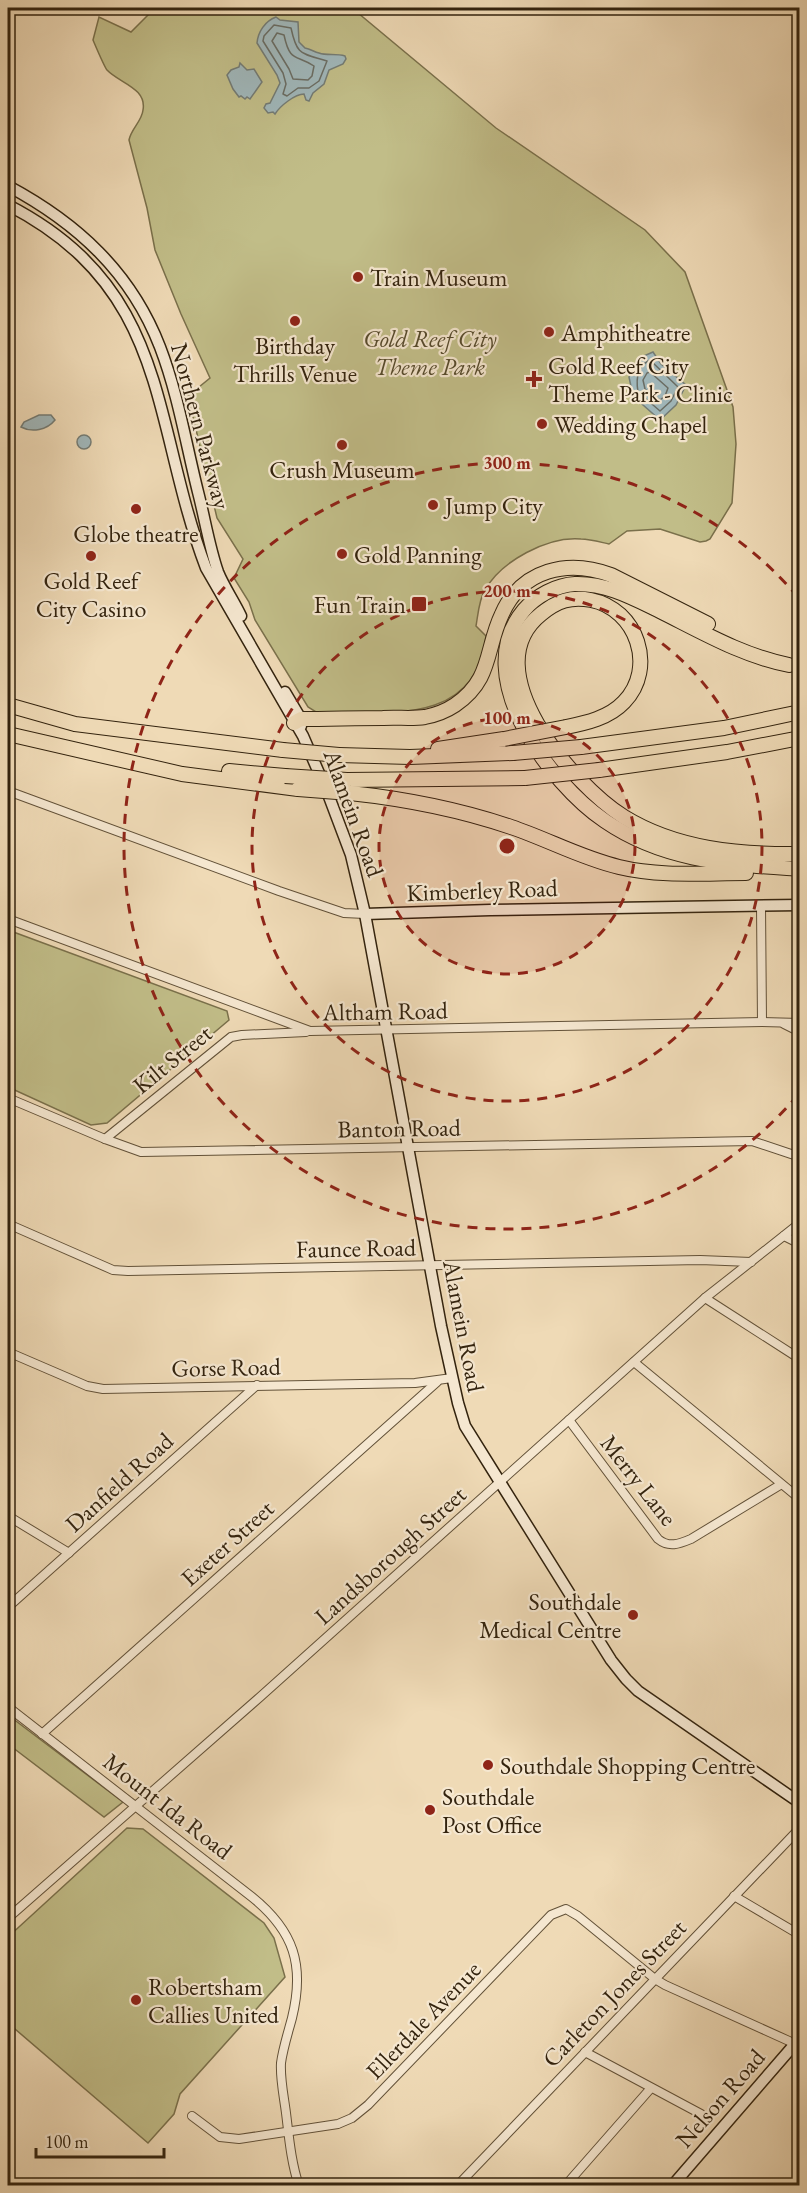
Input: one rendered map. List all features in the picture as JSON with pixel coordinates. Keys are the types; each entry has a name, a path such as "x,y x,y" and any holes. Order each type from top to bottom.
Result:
{"highway":[{"path":"297,721 425,717 454,706 479,682 487,666 501,614 518,591 537,576 553,569 569,567 596,569 611,575 794,666"},
{"path":"794,666 765,660 741,651 630,597 593,585 555,588 533,601 513,626 506,655 509,687 519,718 534,744 544,761 567,787 603,820 642,842 702,861 800,870"},
{"path":"410,757 442,747 504,739 567,728 590,722 614,711 634,689 640,669 640,649 636,634 627,620 612,608 594,600 576,597 561,600 536,618 527,629 520,644 519,674 525,697 539,729 558,758 590,792 611,808 625,818 665,836 723,851 766,855 800,854"},
{"path":"8,705 75,724 283,750 339,755 410,757 513,753 581,747 724,728 800,712"},
{"path":"8,734 182,774 298,789 525,778 727,752 800,738"},
{"path":"137,763 285,776 431,804 473,814 618,867 646,872 679,874 800,870"}],"main road":[{"name":"Northern Parkway","path":"8,186 50,210 81,234 114,268 135,297 152,328 168,373 219,572 297,721"},
{"name":"Northern Parkway","path":"8,205 52,231 69,245 107,284 125,312 139,338 157,390 196,543 206,568 297,721"},
{"name":"Alamein Road","path":"297,721 351,855 365,914 452,1378 465,1426 626,1679 638,1691 800,1803"},
{"name":"Kimberley Road","path":"365,914 800,905"},
{"name":"Nelson Road","path":"672,2186 798,2044"}],"street":[{"name":"Kimberley Road","path":"8,791 279,891 344,913 365,914"},
{"path":"761,906 762,1022"},
{"name":"Altham Road","path":"8,919 310,1031 800,1023"},
{"name":"Altham Road","path":"782,1023 800,1032"},
{"name":"Kilt Street","path":"105,1139 231,1037 310,1031"},
{"name":"Banton Road","path":"8,1098 130,1149 148,1152 752,1141 800,1157"},
{"name":"Faunce Road","path":"8,1224 119,1271 722,1260 751,1262"},
{"name":"Landsborough Street","path":"8,1918 192,1758 705,1298 800,1224"},
{"path":"784,1236 800,1244"},
{"path":"705,1298 800,1359"},
{"name":"Gorse Road","path":"8,1352 87,1386 103,1389 437,1382 452,1378"},
{"path":"634,1362 780,1485 800,1499"},
{"name":"Exeter Street","path":"42,1734 437,1382"},
{"name":"Danfield Road","path":"8,1607 257,1385"},
{"name":"Merry Lane","path":"569,1420 658,1539 667,1545 677,1545 691,1539 780,1485"},
{"path":"8,1516 69,1553"},
{"name":"Mount Ida Road","path":"8,1707 262,1905 280,1923 292,1947 298,1973 297,1991 281,2066 288,2131 299,2186"},
{"name":"Carleton Jones Street","path":"457,2186 800,1828"},
{"path":"734,1896 800,1935"},
{"name":"Ellerdale Avenue","path":"192,2116 213,2132 229,2139 338,2124 360,2113 551,1915 562,1910 571,1910 655,1979"},
{"path":"655,1979 692,1998 798,2044"},
{"path":"585,2052 701,2114"},
{"path":"565,2186 651,2088"}],"green space":[{"name":"Gold Reef City Theme Park","path":"155,8 352,8 496,128 645,230 685,272 733,407 736,444 732,503 710,539 700,542 660,529 627,531 609,544 568,539 540,546 502,569 485,590 480,602 476,626 486,636 479,666 465,687 446,700 423,708 397,712 316,712 308,707 255,620 249,602 234,578 243,559 217,518 188,396 210,378 155,250 147,208 129,140 142,114 143,102 137,91 107,70 93,40 99,17 131,32"},
{"path":"8,930 227,1011 229,1020 107,1123 91,1125 8,1087"},
{"path":"8,1715 123,1802 104,1817 8,1744"},
{"name":"Robertsham Callies United","path":"127,1828 143,1829 264,1923 274,1938 285,1977 180,2094 174,2114 148,2143 8,2023 8,1937"}],"water":[{"path":"276,17 280,20 298,22 299,42 305,48 322,54 345,56 346,59 343,64 329,70 324,84 313,93 309,101 306,100 304,94 296,96 275,114 268,113 264,108 270,103 280,83 257,43 263,27"},
{"path":"240,63 247,70 254,69 262,82 250,99 239,97 227,75 231,70 239,67"},
{"path":"653,352 661,364 686,385 676,405 660,420 633,396 629,377 639,358"},
{"path":"39,415 51,415 55,420 39,430 21,427 24,422"},
{"path":"84,435 89,437 91,442 89,447 84,449 79,447 77,442 79,437"}],"place":[{"name":"Train Museum","path":"358,277"},
{"name":"Birthday Thrills Venue","path":"295,321"},
{"name":"Amphitheatre","path":"549,332"},
{"name":"Gold Reef City Theme Park - Clinic","path":"534,379"},
{"name":"Wedding Chapel","path":"542,424"},
{"name":"Crush Museum","path":"342,445"},
{"name":"Jump City","path":"433,505"},
{"name":"Globe theatre","path":"136,509"},
{"name":"Gold Panning","path":"342,554"},
{"name":"Gold Reef City Casino","path":"91,556"},
{"name":"Fun Train","path":"419,604"},
{"name":"Southdale Medical Centre","path":"633,1615"},
{"name":"Southdale Shopping Centre","path":"488,1765"},
{"name":"Southdale Post Office","path":"430,1810"},
{"name":"Robertsham Callies United","path":"136,2000"}]}
